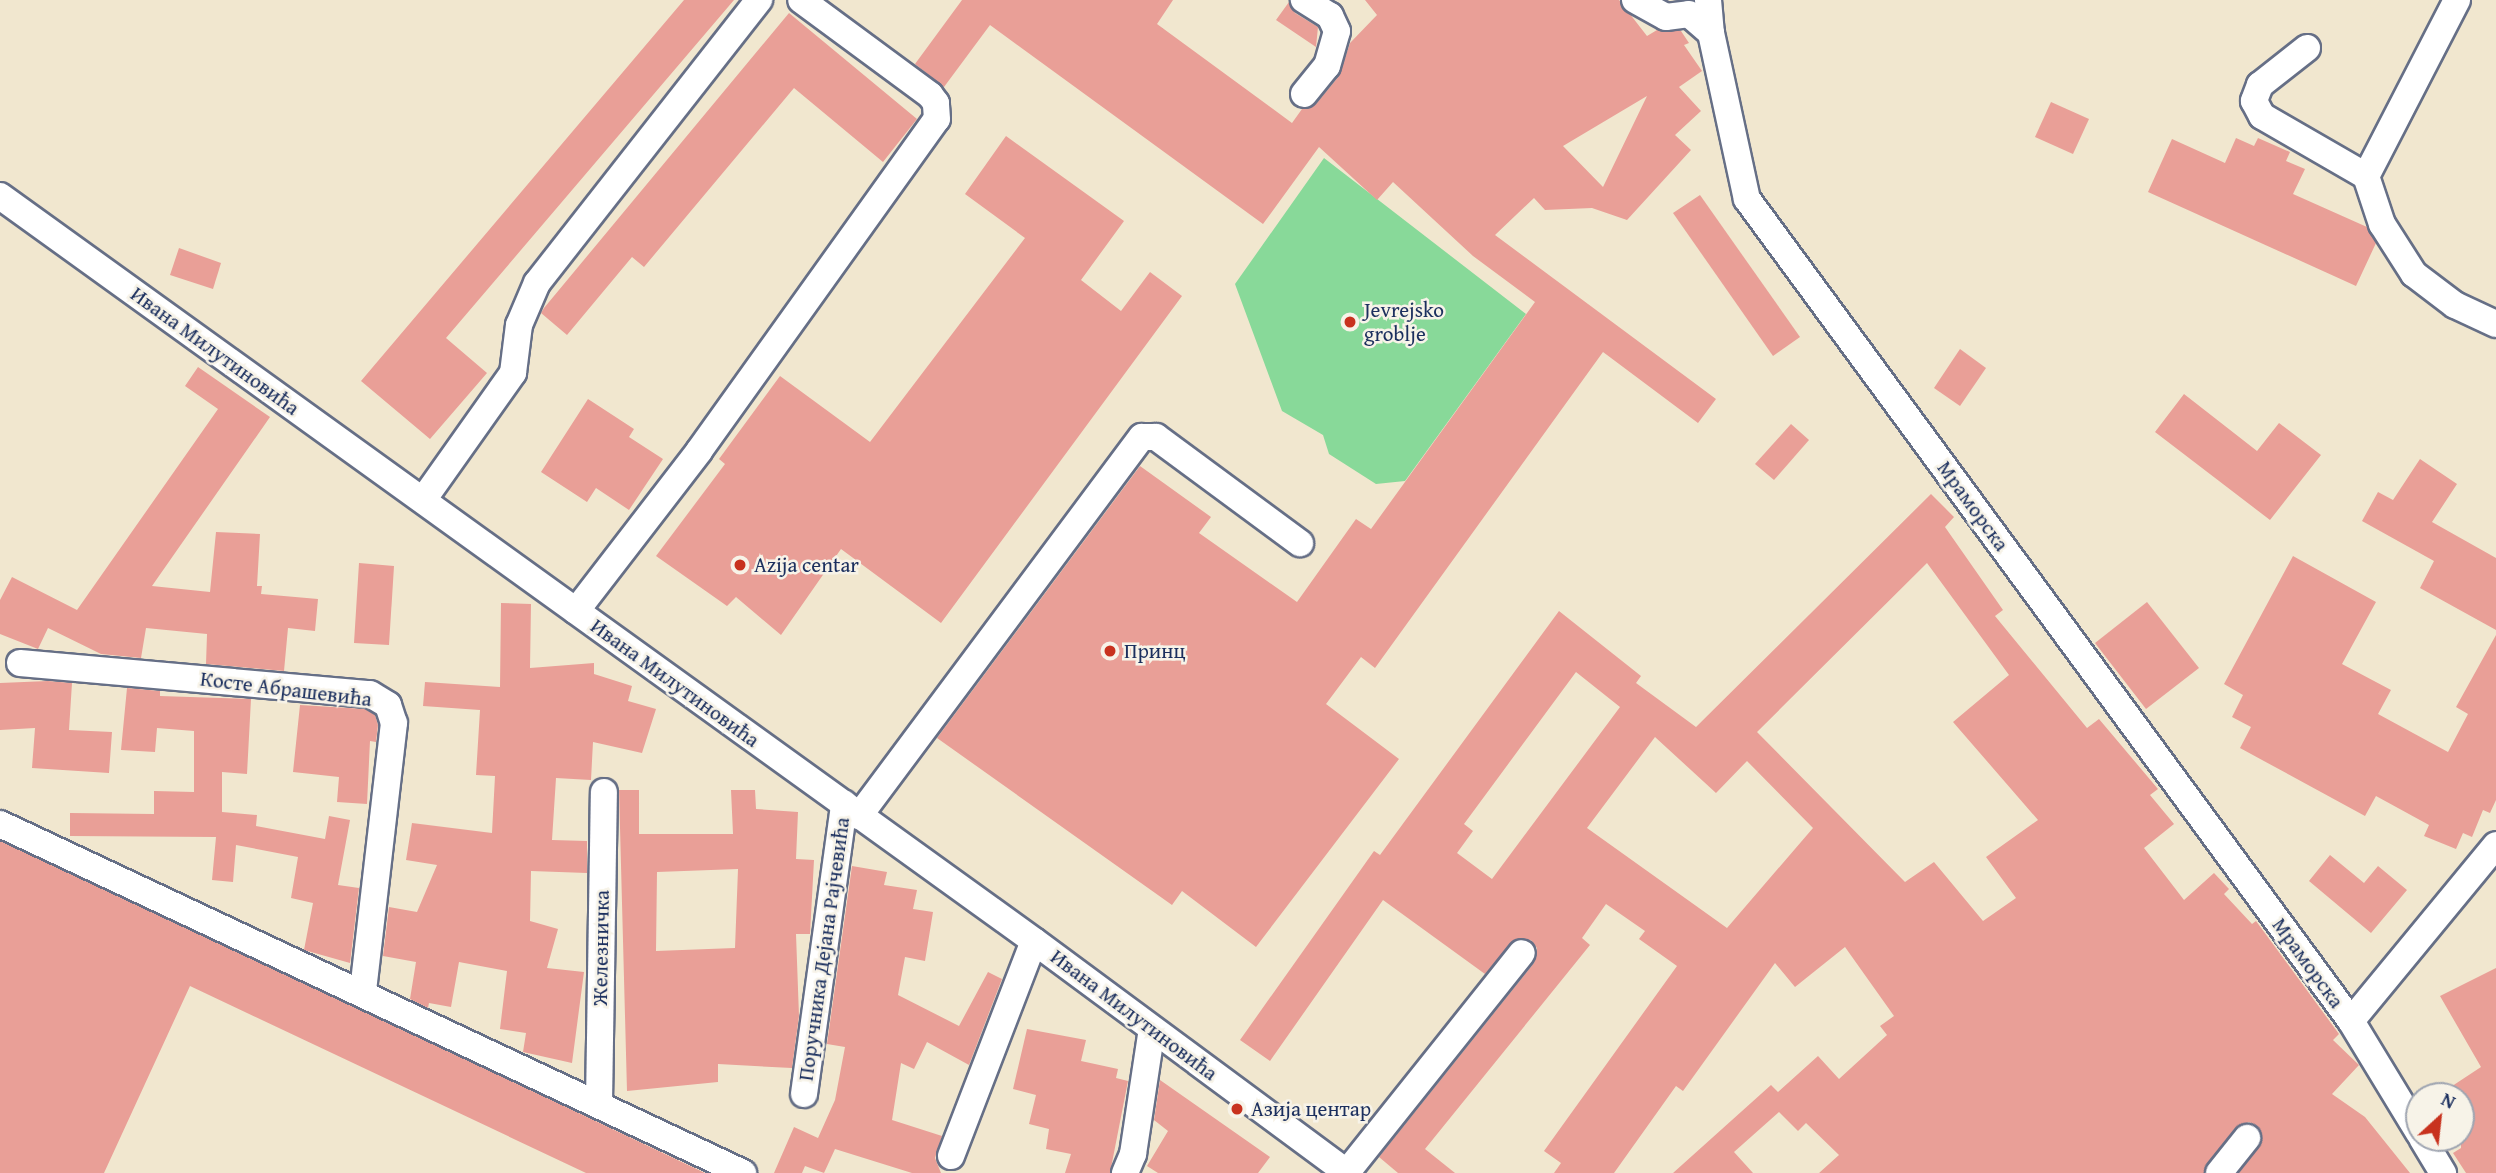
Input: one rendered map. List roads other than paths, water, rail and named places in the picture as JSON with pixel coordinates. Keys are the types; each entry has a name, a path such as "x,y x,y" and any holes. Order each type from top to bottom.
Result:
{"street":[{"path":"423,500 513,373 519,325 537,283 759,0"},
{"path":"576,611 699,452 937,120 936,103 930,95 801,0"},
{"path":"1304,0 1330,16 1337,31 1327,66 1304,94"},
{"path":"1634,0 1666,17 1689,14 1711,33"},
{"name":"Мраморска","path":"1708,0 1711,33 1748,199 2351,1021 2405,1110"},
{"path":"2366,176 2457,0"},
{"path":"2307,48 2260,85 2254,101 2262,116 2366,176 2382,224 2414,274 2455,305 2496,324"},
{"name":"Ивана Милутиновића","path":"0,196 1034,941 1347,1172"},
{"path":"852,810 1142,438 1156,437 1300,542"},
{"name":"Косте Абрашевића","path":"20,663 370,694 388,705 394,723 363,991"},
{"name":"Железничка","path":"599,1103 604,792"},
{"name":"Поручника Дејана Рајчевића","path":"804,1094 852,810"},
{"path":"0,824 363,991 743,1173"},
{"path":"2351,1021 2496,845"},
{"path":"951,1156 1034,941"},
{"path":"1347,1172 1522,953"},
{"path":"1125,1173 1133,1154 1152,1029"},
{"path":"2219,1173 2247,1138"},
{"path":"2430,1152 2443,1173"}],"place":[{"name":"Jevrejsko groblje","path":"1350,322"},
{"name":"Azija centar","path":"740,565"},
{"name":"Принц","path":"1110,651"},
{"name":"Азија центар","path":"1237,1109"}]}
